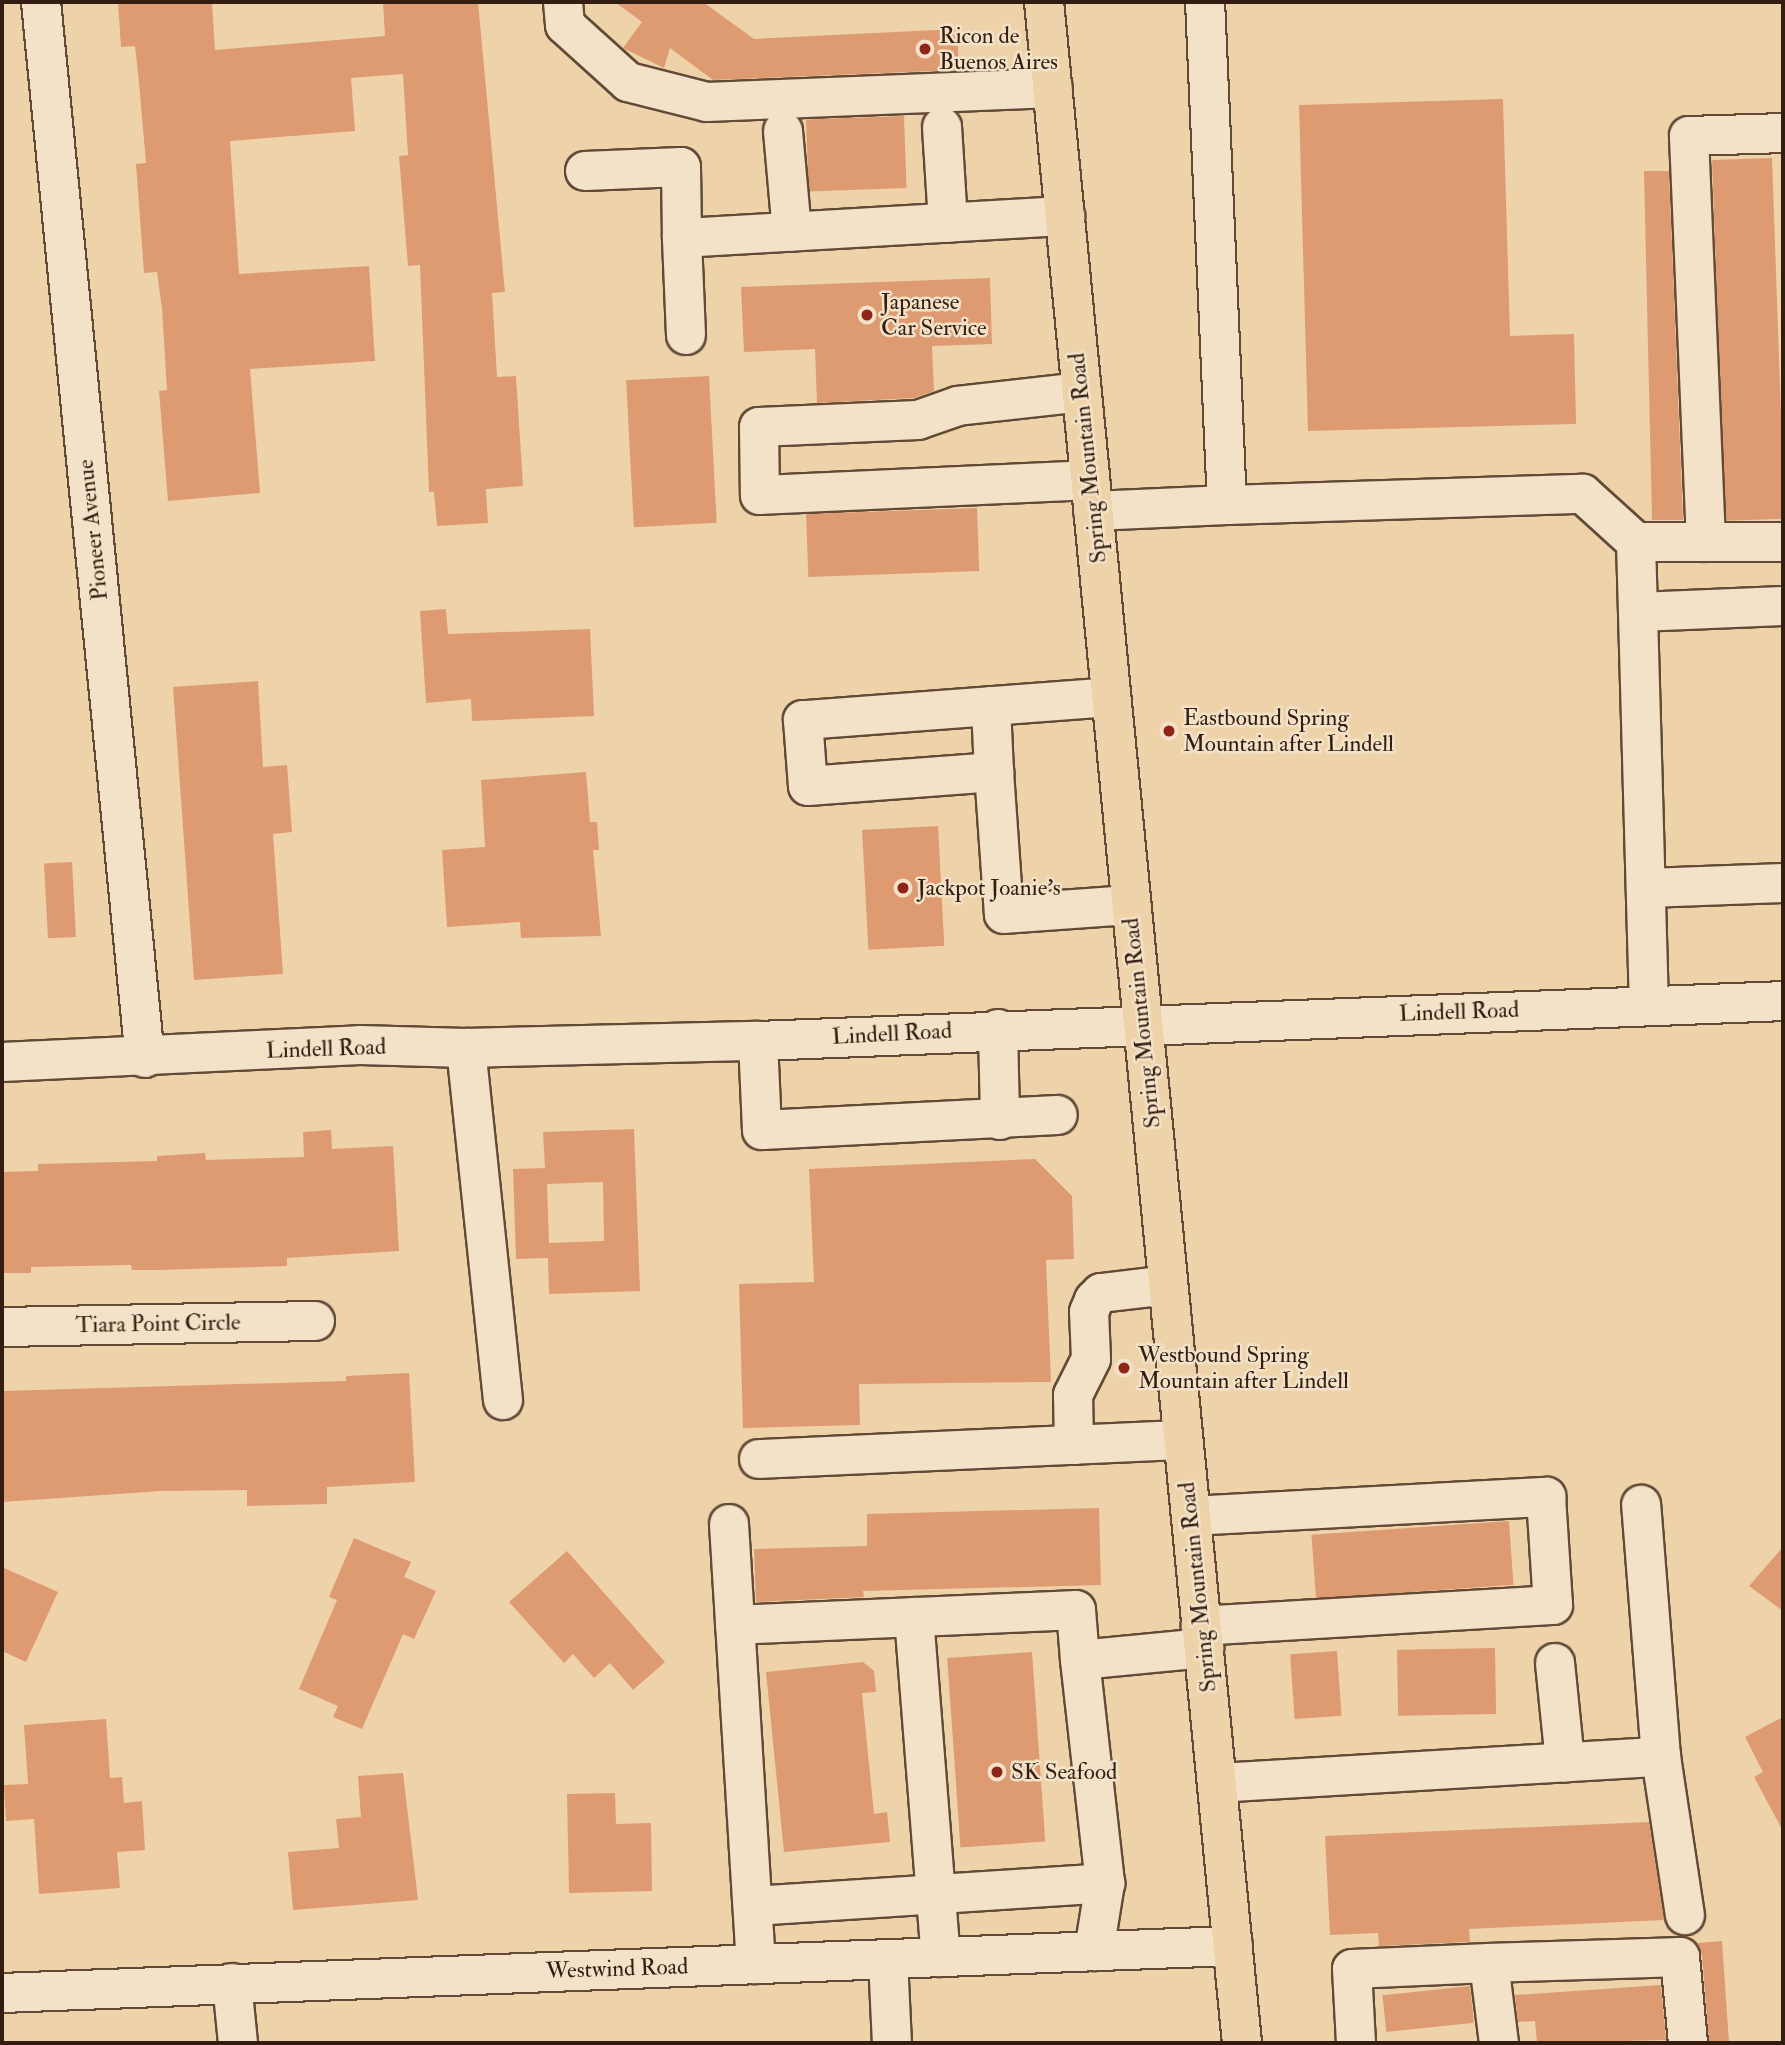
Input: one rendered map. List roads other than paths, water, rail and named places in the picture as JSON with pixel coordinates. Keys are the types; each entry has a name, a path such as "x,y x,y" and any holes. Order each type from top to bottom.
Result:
{"main road":[{"name":"Spring Mountain Road","path":"1044,2 1242,2043"}],"street":[{"name":"Pioneer Avenue","path":"41,2 145,1058"},
{"path":"563,2 565,25 628,82 707,102 1053,88"},
{"path":"1205,2 1227,505"},
{"path":"942,127 948,223"},
{"path":"783,131 792,232"},
{"path":"1706,542 1689,136 1783,134"},
{"path":"585,172 681,167 686,335"},
{"path":"682,238 1065,216"},
{"path":"1082,392 958,406 918,420 759,428 760,495 1092,495 1227,505 1583,494 1636,542 1783,542"},
{"path":"1636,542 1649,1006"},
{"path":"1638,612 1783,606"},
{"path":"994,772 808,786 803,720 1111,697"},
{"path":"991,706 1004,914 1131,905"},
{"path":"1646,888 1783,883"},
{"name":"Lindell Road","path":"2,1062 145,1058 360,1045 466,1048 758,1041 998,1029 1783,1001"},
{"path":"998,1029 1000,1120"},
{"path":"758,1041 762,1130 1058,1115"},
{"path":"466,1048 503,1400"},
{"path":"1074,1446 1073,1395 1091,1359 1089,1312 1094,1300 1101,1293 1168,1285"},
{"name":"Tiara Point Circle","path":"2,1327 315,1321"},
{"path":"760,1459 1183,1440"},
{"path":"1080,1660 1202,1637 1553,1605 1546,1497 1191,1516"},
{"path":"1641,1505 1661,1757 1685,1915"},
{"path":"729,1524 756,1964"},
{"path":"735,1625 1076,1610 1105,1883 1094,1951"},
{"path":"914,1617 941,1957"},
{"path":"1556,1663 1565,1762"},
{"path":"1217,1783 1661,1757"},
{"path":"753,1906 1105,1883"},
{"name":"Westwind Road","path":"2,1993 1233,1946"},
{"path":"1356,2043 1352,1969 1680,1957 1688,2043"},
{"path":"888,1959 892,2043"},
{"path":"1489,1964 1499,2043"},
{"path":"232,1983 238,2043"}],"place":[{"name":"Ricon de Buenos Aires","path":"925,49"},
{"name":"Japanese Car Service","path":"867,315"},
{"name":"Eastbound Spring Mountain after Lindell","path":"1169,731"},
{"name":"Jackpot Joanie's","path":"903,888"},
{"name":"Westbound Spring Mountain after Lindell","path":"1124,1368"},
{"name":"SK Seafood","path":"997,1772"}]}
